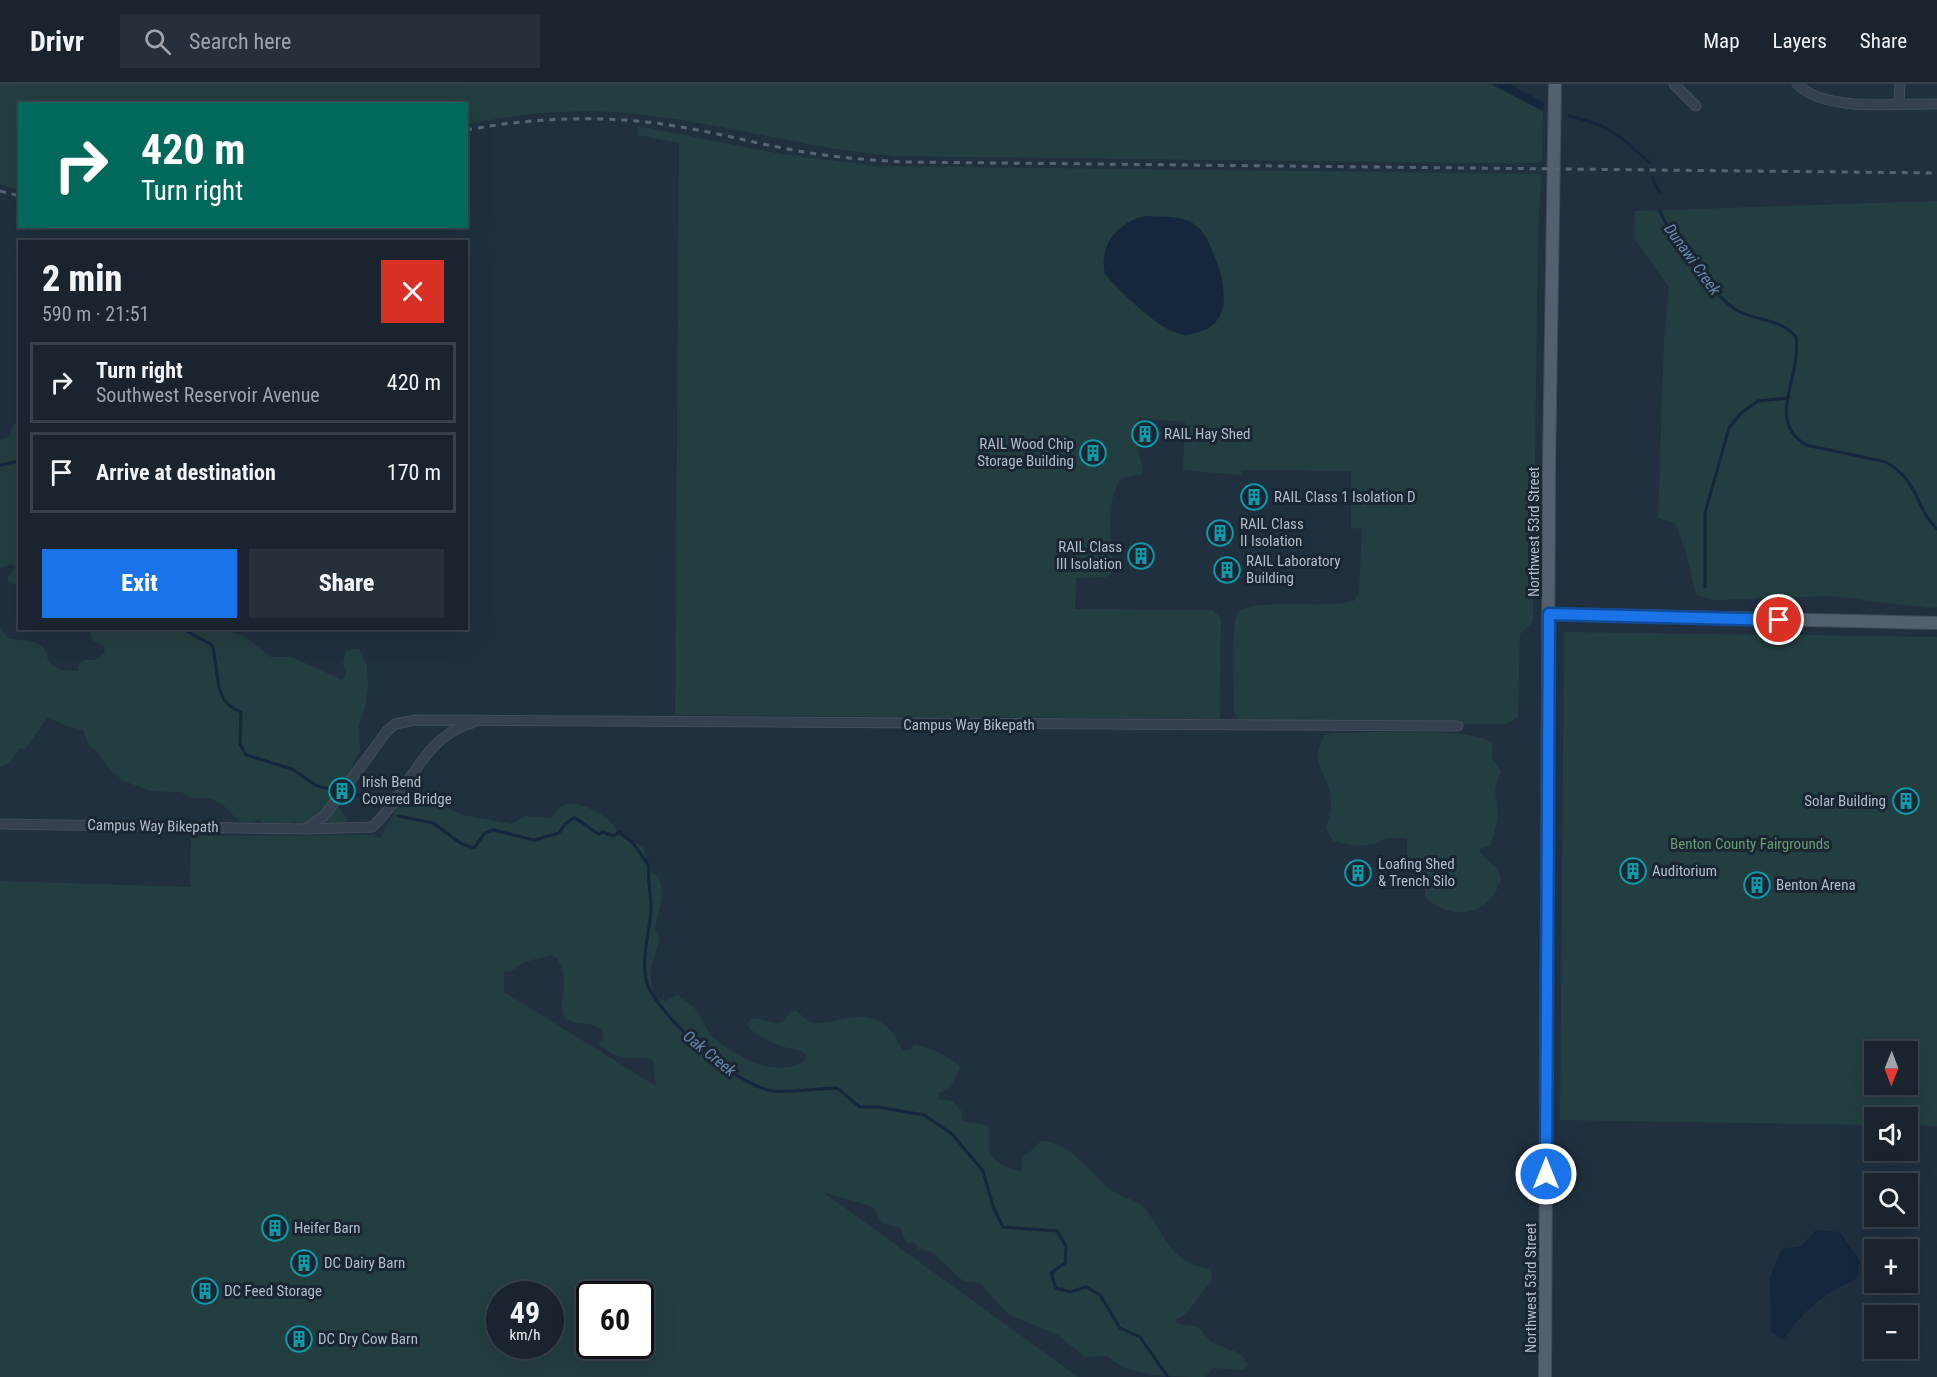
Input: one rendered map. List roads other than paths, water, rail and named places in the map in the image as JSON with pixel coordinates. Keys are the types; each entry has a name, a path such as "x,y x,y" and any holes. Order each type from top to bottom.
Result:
{"main road":[{"name":"Northwest 53rd Street","path":"1545,1377 1549,614 1555,84"},
{"path":"1549,614 1937,622"}],"street":[{"path":"1674,84 1696,106"},
{"path":"1797,84 1823,100 1842,103 1937,104"},
{"path":"1899,103 1900,84"},
{"name":"Campus Way Bikepath","path":"306,829 317,822 334,803 378,740 395,724 416,720 1458,726"},
{"name":"Campus Way Bikepath","path":"0,824 306,829 372,827 418,765 437,745 463,726 480,721"}],"water":[{"path":"1491,84 1510,84 1544,103 1543,111"},
{"path":"1145,216 1183,219 1194,224 1204,234 1218,265 1224,298 1219,318 1212,326 1190,334 1172,331 1146,314 1105,274 1104,254 1112,237 1126,224"},
{"path":"1816,1230 1840,1232 1860,1261 1857,1279 1815,1303 1783,1340 1771,1331 1770,1277 1782,1249 1802,1246"}],"waterway":[{"name":"Dunawi Creek","path":"1569,116 1594,123 1614,133 1650,163"},
{"name":"Dunawi Creek","path":"1652,177 1659,192"},
{"name":"Dunawi Creek","path":"1660,211 1694,266 1718,294 1738,311 1783,327 1796,337 1794,367 1786,410 1788,423 1794,435 1806,445 1886,462 1905,478 1937,529"},
{"path":"1705,587 1705,513 1729,428 1741,413 1758,401 1788,398"},
{"name":"Oak Creek","path":"0,465 18,461"},
{"name":"Oak Creek","path":"185,630 212,645 221,693 231,707 241,712 240,744 246,755 292,769 317,786 364,797 375,806"},
{"name":"Oak Creek","path":"398,816 433,823 462,844 474,848 485,833 493,830 534,840 559,833 565,824 574,818 599,834 603,832 613,836 619,832 633,843 649,866 651,907 645,959 646,979 658,1002 686,1034 722,1065 757,1086 773,1091 837,1088 860,1107 878,1107 924,1115 952,1134 983,1171 993,1206 1003,1227 1057,1231 1066,1246 1065,1263 1051,1273 1056,1288 1070,1292 1086,1287 1100,1295 1120,1328 1140,1337 1168,1377"}],"railway":[{"path":"468,130 539,120 613,119 694,129 817,154 906,162 1937,173"},
{"path":"0,191 18,196"}],"place":[{"name":"RAIL Hay Shed","path":"1145,434"},
{"name":"RAIL Wood Chip Storage Building","path":"1093,453"},
{"name":"RAIL Class 1 Isolation D","path":"1254,497"},
{"name":"RAIL Class II Isolation","path":"1220,533"},
{"name":"RAIL Class III Isolation","path":"1141,556"},
{"name":"RAIL Laboratory Building","path":"1227,570"},
{"name":"Irish Bend Covered Bridge","path":"342,791"},
{"name":"Solar Building","path":"1906,801"},
{"name":"Auditorium","path":"1633,871"},
{"name":"Loafing Shed & Trench Silo","path":"1358,873"},
{"name":"Benton Arena","path":"1757,885"},
{"name":"Heifer Barn","path":"275,1228"},
{"name":"DC Dairy Barn","path":"304,1263"},
{"name":"DC Feed Storage","path":"205,1291"},
{"name":"DC Dry Cow Barn","path":"299,1339"}],"park label":[{"name":"Benton County Fairgrounds","path":"1750,844"}]}
